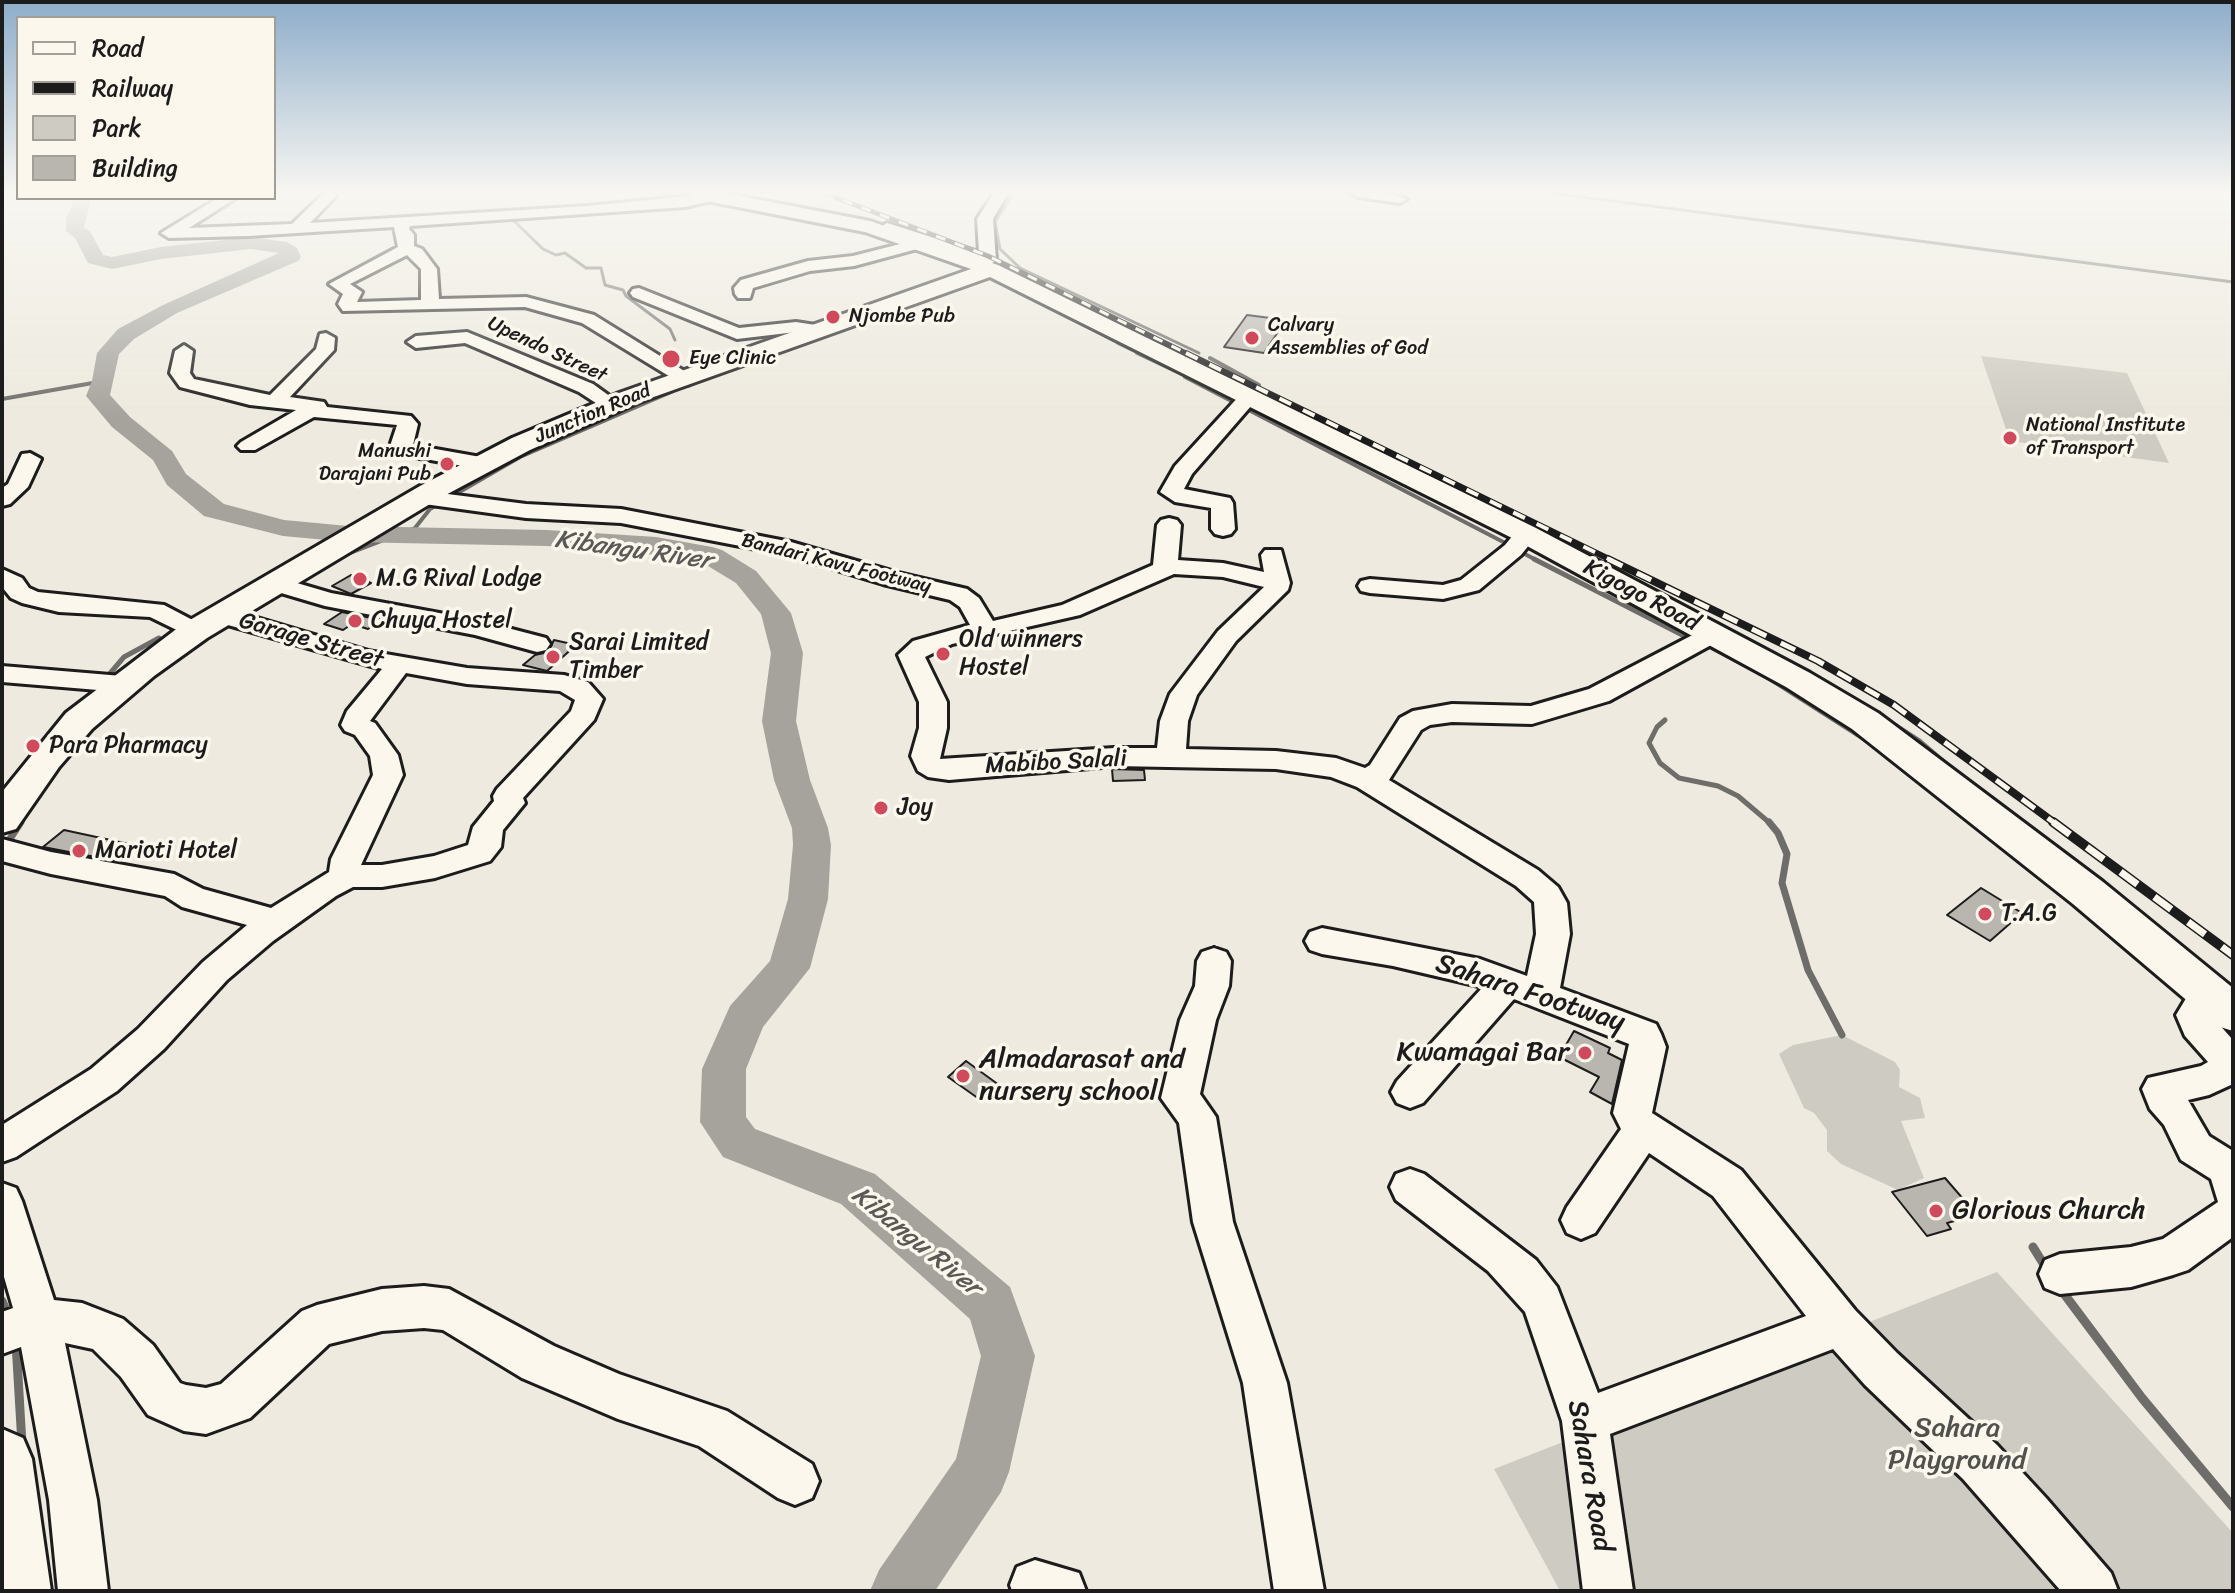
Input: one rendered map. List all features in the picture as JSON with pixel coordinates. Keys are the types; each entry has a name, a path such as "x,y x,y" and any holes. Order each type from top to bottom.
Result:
{"main road":[{"name":"Junction Road","path":"237,607 521,444 684,377 983,267"},
{"name":"Kigogo Road","path":"985,267 1526,534 1798,680 1865,721 2088,893 2227,1008"},
{"path":"2,820 46,759 79,721 122,684 237,607"},
{"path":"2,1459 19,1591"}],"street":[{"path":"370,267 337,284 353,292 347,304 349,307 517,300 579,316 684,377"},
{"path":"428,267 430,305"},
{"path":"744,294 743,288 747,284 803,267"},
{"path":"639,293 737,334 796,327 816,330"},
{"name":"Upendo Street","path":"416,342 467,337 586,388 612,405"},
{"path":"273,403 325,350 326,338"},
{"path":"184,351 180,373 187,383 273,403 317,406"},
{"path":"1223,529 1222,503 1171,492 1183,471 1248,398"},
{"path":"248,446 317,406"},
{"path":"317,406 319,412 406,421 408,424 401,446 406,450 477,468"},
{"path":"2,499 17,487 30,459"},
{"name":"Bandari Kavu Footway","path":"414,507 610,515 791,549 892,579 958,594 970,603 985,630"},
{"path":"1165,569 1169,525"},
{"path":"1370,586 1443,592 1470,585 1513,550 1526,534"},
{"name":"Mabibo Salali","path":"1170,760 1174,721 1184,694 1227,636 1272,597 1276,569 1165,569 1071,610 945,638 911,655 933,702 933,728 925,756 928,764 938,770 1114,757 1170,760 1276,760 1336,768 1367,780 1527,878 1547,895 1551,903 1553,934 1525,988"},
{"path":"2,576 13,583 20,593 59,604 155,610 340,602 477,628 537,644"},
{"name":"Garage Street","path":"237,607 282,635 399,665 467,676 564,683 585,693 589,704 584,714 508,796 510,803 488,827 485,847 479,853 435,867 382,876 348,876 344,870 347,859 388,775 389,765 365,729 355,725 357,717 399,665"},
{"path":"1367,780 1381,772 1410,724 1423,717 1452,713 1532,715 1599,695 1713,634"},
{"path":"2,674 122,684"},
{"path":"2,850 51,863 174,886 194,899 236,908 275,923"},
{"path":"2,1145 104,1080 151,1039 215,971 275,923 348,876"},
{"name":"Sahara Footway","path":"1322,941 1443,963 1525,988 1638,1030 1647,1039 1648,1047 1632,1113 1643,1129"},
{"path":"1214,961 1212,986 1198,1020 1180,1098 1197,1117 1213,1222 1265,1383 1299,1591"},
{"path":"1410,1092 1525,988"},
{"path":"2227,1008 2211,1010 2200,1005 2194,1015 2198,1026 2233,1065 2209,1080 2161,1089 2163,1098 2177,1114 2195,1148 2228,1167 2233,1191"},
{"path":"1581,1220 1643,1129 1727,1183 1840,1325 1881,1369 1980,1462 2093,1591"},
{"name":"Sahara Road","path":"1410,1187 1503,1257 1533,1287 1551,1322 1585,1421 1608,1591"},
{"path":"2,1201 20,1326 73,1500 83,1591"},
{"path":"2060,1274 2131,1267 2173,1256 2233,1214"},
{"path":"20,1326 82,1324 108,1334 137,1361 164,1399 184,1408 206,1411 234,1402 317,1326 382,1310 424,1307 449,1310 538,1362 618,1396 711,1427 795,1481"},
{"path":"1585,1421 1840,1325"}],"green space":[{"path":"1981,356 2127,373 2169,463 2010,441"},
{"path":"1842,1035 1895,1062 1900,1070 1899,1087 1920,1098 1925,1118 1901,1121 1924,1178 1898,1190 1841,1164 1827,1151 1827,1130 1814,1113 1804,1108 1779,1054 1793,1045"},
{"name":"Sahara Playground","path":"1997,1272 2233,1533 2233,1591 1560,1591 1494,1469"}],"building":[{"name":"Calvary Assemblies of God","path":"1247,315 1286,320 1264,353 1224,347"},
{"path":"351,575 371,583 351,594 332,586"},
{"name":"Chuya Hostel","path":"342,612 381,620 368,629 352,624 343,630 324,624"},
{"name":"Sarai Limited Timber","path":"554,640 576,645 547,671 523,665 535,655 548,652"},
{"path":"1112,769 1144,770 1145,780 1113,781"},
{"path":"64,830 129,844 111,860 43,847"},
{"name":"T.A.G","path":"1981,888 2022,913 1990,941 1947,915"},
{"path":"1574,1031 1610,1048 1608,1053 1622,1060 1612,1104 1590,1092 1599,1077 1559,1057"},
{"path":"966,1061 999,1085 982,1101 948,1077"},
{"name":"Glorious Church","path":"1945,1178 1977,1215 1947,1223 1951,1229 1927,1236 1892,1192"}],"waterway":[{"name":"Kibangu River","path":"267,267 170,309 126,334 108,353 104,381 98,396 121,422 163,456 176,479 214,510 283,528 348,534 547,538 656,546 712,556 746,577 776,613 787,653 779,721 792,780 810,828 812,845 808,899 789,968 745,1018 724,1069 723,1122 739,1143 858,1189 992,1304 1008,1356 981,1472 900,1591"},
{"path":"585,267 601,268 605,285 623,290 626,296 670,329 675,340"},
{"path":"1019,267 1199,353"},
{"path":"2121,267 2233,282"},
{"path":"1057,310 1114,341"},
{"path":"1117,343 1142,355"},
{"path":"1137,353 1184,375"},
{"path":"1210,358 1259,385"},
{"path":"1185,377 1511,546"},
{"path":"688,386 704,379"},
{"path":"2,399 104,381"},
{"path":"345,555 415,528 430,509 520,457 671,392"},
{"path":"1523,553 1538,561"},
{"path":"1534,559 1694,641"},
{"path":"106,678 124,657 159,638"},
{"path":"1707,645 1764,675 1872,744"},
{"path":"1881,716 1918,740 1952,769"},
{"path":"1665,720 1657,727 1649,743 1660,763 1679,778 1718,786 1738,796 1770,823"},
{"path":"19,824 26,814"},
{"path":"2,851 21,822"},
{"path":"1770,823 1787,854 1782,883 1808,970 1842,1035"},
{"path":"2033,1247 2046,1268"},
{"path":"2059,1287 2142,1398 2233,1507"},
{"path":"2,1301 7,1312"},
{"path":"16,1343 22,1444"}],"railway":[{"path":"1011,267 1190,355"},
{"path":"1186,353 1613,561"},
{"path":"1608,559 1818,661 1894,705 2056,824"},
{"path":"2053,822 2233,955"}],"place":[{"name":"Njombe Pub","path":"833,317"},
{"name":"Calvary Assemblies of God","path":"1252,338"},
{"name":"Eye Clinic","path":"671,359"},
{"name":"National Institute of Transport","path":"2010,438"},
{"name":"Manushi Darajani Pub","path":"447,464"},
{"name":"M.G Rival Lodge","path":"360,579"},
{"name":"Chuya Hostel","path":"355,621"},
{"name":"Old winners Hostel","path":"943,654"},
{"name":"Sarai Limited Timber","path":"553,657"},
{"name":"Para Pharmacy","path":"33,746"},
{"name":"Joy","path":"881,808"},
{"name":"Marioti Hotel","path":"79,851"},
{"name":"T.A.G","path":"1985,914"},
{"name":"Kwamagai Bar","path":"1585,1053"},
{"name":"Almadarasat and nursery school","path":"963,1076"},
{"name":"Glorious Church","path":"1936,1211"}]}
